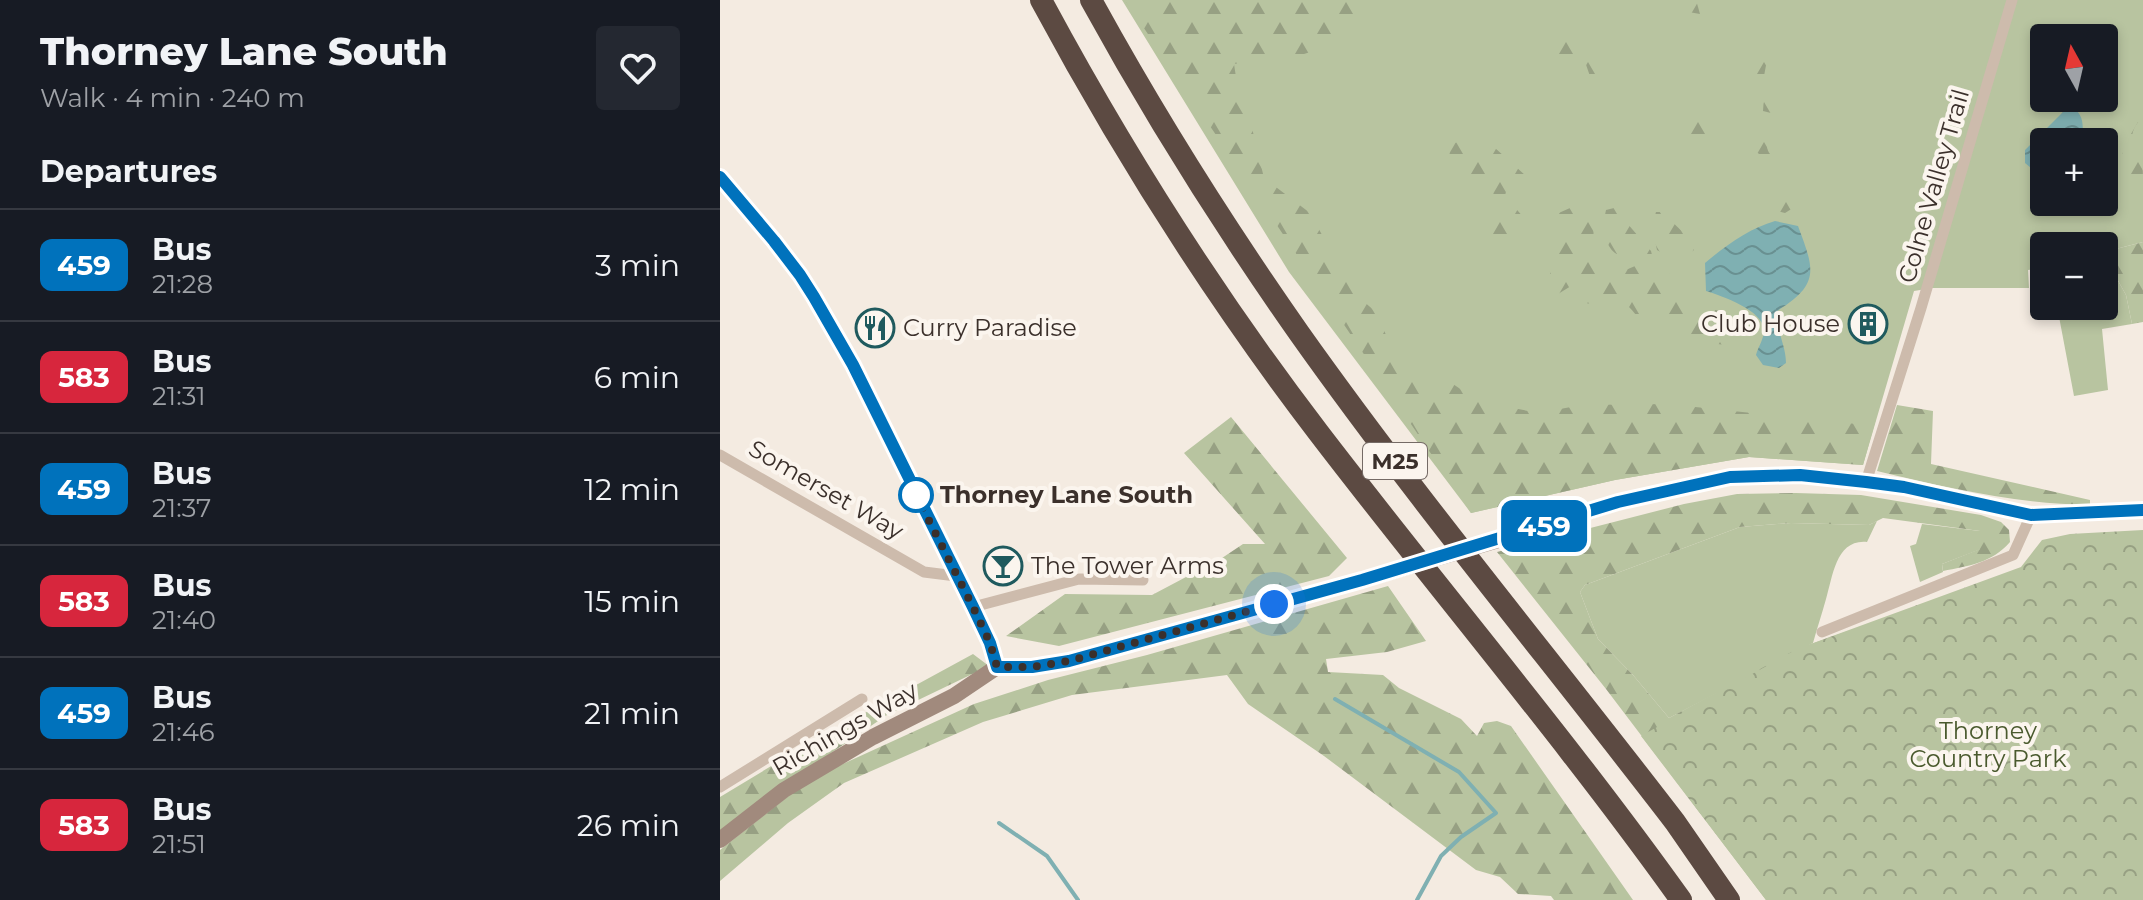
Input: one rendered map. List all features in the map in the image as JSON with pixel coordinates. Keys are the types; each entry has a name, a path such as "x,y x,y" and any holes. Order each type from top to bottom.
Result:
{"highway":[{"name":"M25","path":"1041,0 1129,156 1224,303 1317,431 1548,723 1681,900"},
{"name":"M25","path":"1091,0 1137,84 1180,153 1301,336 1675,822 1729,900"}],"street":[{"name":"Colne Valley Trail","path":"1866,479 1921,308 2012,0"},
{"path":"720,177 800,275 853,365 973,607 990,643 997,667 1032,667 1069,661 1362,580 1618,502 1730,477 1800,475 1866,479 2031,515 2143,510"},
{"name":"Somerset Way","path":"720,455 924,572 956,576"},
{"path":"1822,632 2013,555 2031,515"},
{"path":"973,607 1079,579 1143,580"},
{"name":"Richings Way","path":"720,840 784,790 873,737 954,696 997,667"},
{"name":"Richings Way","path":"720,787 862,699"}],"green space":[{"path":"1122,0 2143,0 2143,242 2118,248 2118,232 2030,232 2029,288 1932,288 1914,291 1863,465 1749,457 1615,480 1471,513 1289,272"},
{"path":"1125,0 1384,0 1354,19 1329,46 1276,63 1259,60 1234,64 1238,90 1252,128 1264,178 1310,213 1354,293 1377,313 1399,367 1453,384 1478,401 1538,413 1582,405 1667,404 1866,425 1876,419 1863,465 1749,457 1615,480 1471,513"},
{"path":"1665,0 1696,0 1700,14 1677,10"},
{"path":"1572,40 1604,56 1607,62 1598,75 1600,89 1592,82 1583,56 1550,55 1542,50 1541,42"},
{"path":"1755,52 1764,54 1767,60 1764,76 1772,90 1776,111 1771,113 1763,111 1764,97 1754,92 1757,77 1749,67 1747,55"},
{"path":"2138,94 2143,97 2143,106 2132,137 2142,164 2143,185 2126,172 2121,144 2124,115 2134,106"},
{"path":"1689,113 1703,113 1721,127 1721,134 1715,142 1703,142 1680,128 1679,121"},
{"path":"1762,121 1770,127 1767,145 1776,159 1773,163 1750,148 1754,131"},
{"path":"1484,138 1526,176 1525,188 1516,190 1507,187 1505,196 1530,225 1529,236 1515,237 1518,247 1495,242 1486,236 1489,210 1497,205 1499,199 1453,165 1449,146 1442,148 1437,145 1441,141 1453,143"},
{"path":"1780,190 1786,190 1791,196 1793,208 1785,213 1773,210 1770,205"},
{"path":"1570,208 1588,208 1593,214 1594,251 1602,254 1609,266 1628,269 1654,258 1664,262 1681,301 1729,315 1750,339 1747,347 1688,337 1657,320 1642,322 1622,301 1606,294 1599,305 1585,303 1582,292 1571,286 1558,294 1553,292 1546,245 1567,227 1553,220 1552,216"},
{"path":"1614,208 1651,251 1652,255 1645,261 1635,256 1620,256 1609,247 1605,217 1606,210"},
{"path":"1656,212 1662,212 1693,242 1694,250 1675,260 1657,250 1652,226"},
{"path":"2143,242 2143,322 2132,324 2126,295 2118,281 2118,248"},
{"path":"2118,281 2126,295 2132,324 2102,329 2108,390 2074,396 2060,320 2118,320"},
{"path":"1897,405 1933,411 1931,464 2090,500 2090,505 2009,498 1877,471"},
{"path":"1231,417 1347,558 1329,576 1059,646 1006,636 1065,594 1152,595 1243,544 1265,544 1184,453"},
{"path":"1737,494 1861,495 1981,515 2001,522 2009,530 2010,542 1987,559 1943,571 1942,564 1980,549 1980,531 1883,518 1869,525 1791,523 1740,527 1585,585 1580,592 1598,639 1669,718 1797,649 1848,631 1766,900 1606,689 1497,552 1684,504"},
{"path":"1877,521 1867,542 1848,546 1842,553 1834,570 1813,643 1669,718 1598,639 1580,592 1585,585 1740,527 1791,523 1869,525"},
{"path":"1922,524 1980,531 1981,549 1942,564 1943,572 1920,582 1910,546 1916,544"},
{"name":"Thorney Country Park","path":"2143,530 2143,900 1766,900 1641,736 1797,649 2021,567 2042,540 2070,534"},
{"path":"1388,586 1426,641 1387,652 1326,659 1328,672 1383,675 1399,688 1461,719 1477,736 1484,723 1497,721 1511,726 1633,900 1554,900 1551,896 1518,894 1500,877 1476,870 1324,756 1248,704 1227,675 1072,695 983,722 844,783 788,823 720,881 720,850 791,794 834,768 974,704 1048,680"},
{"path":"973,654 989,666 887,715 720,833 720,797 806,745"}],"water":[{"path":"2063,112 2078,112 2083,126 2083,128 2047,128"},
{"path":"2030,145 2030,167 2025,163 2025,150"},
{"path":"1775,221 1798,226 1810,265 1807,284 1777,311 1786,363 1779,368 1763,365 1756,355 1764,330 1757,316 1741,305 1706,291 1705,263 1738,238"}],"waterway":[{"path":"1335,699 1459,772 1496,813 1461,837 1441,856 1417,900"},
{"path":"999,823 1047,856 1078,900"}],"bus line":[{"name":"459","path":"720,177 800,275 853,365 973,607 990,643 997,667 1032,667 1069,661 1362,580 1618,502 1730,477 1800,475 1866,482 1904,487 2031,515 2143,510"}],"place":[{"name":"Club House","path":"1868,324"},
{"name":"Curry Paradise","path":"875,328"},
{"name":"Thorney Lane South","path":"916,495"},
{"name":"The Tower Arms","path":"1003,566"}],"route":[{"path":"916,495 990,643 997,667 1032,667 1069,661 1274,604"}]}
